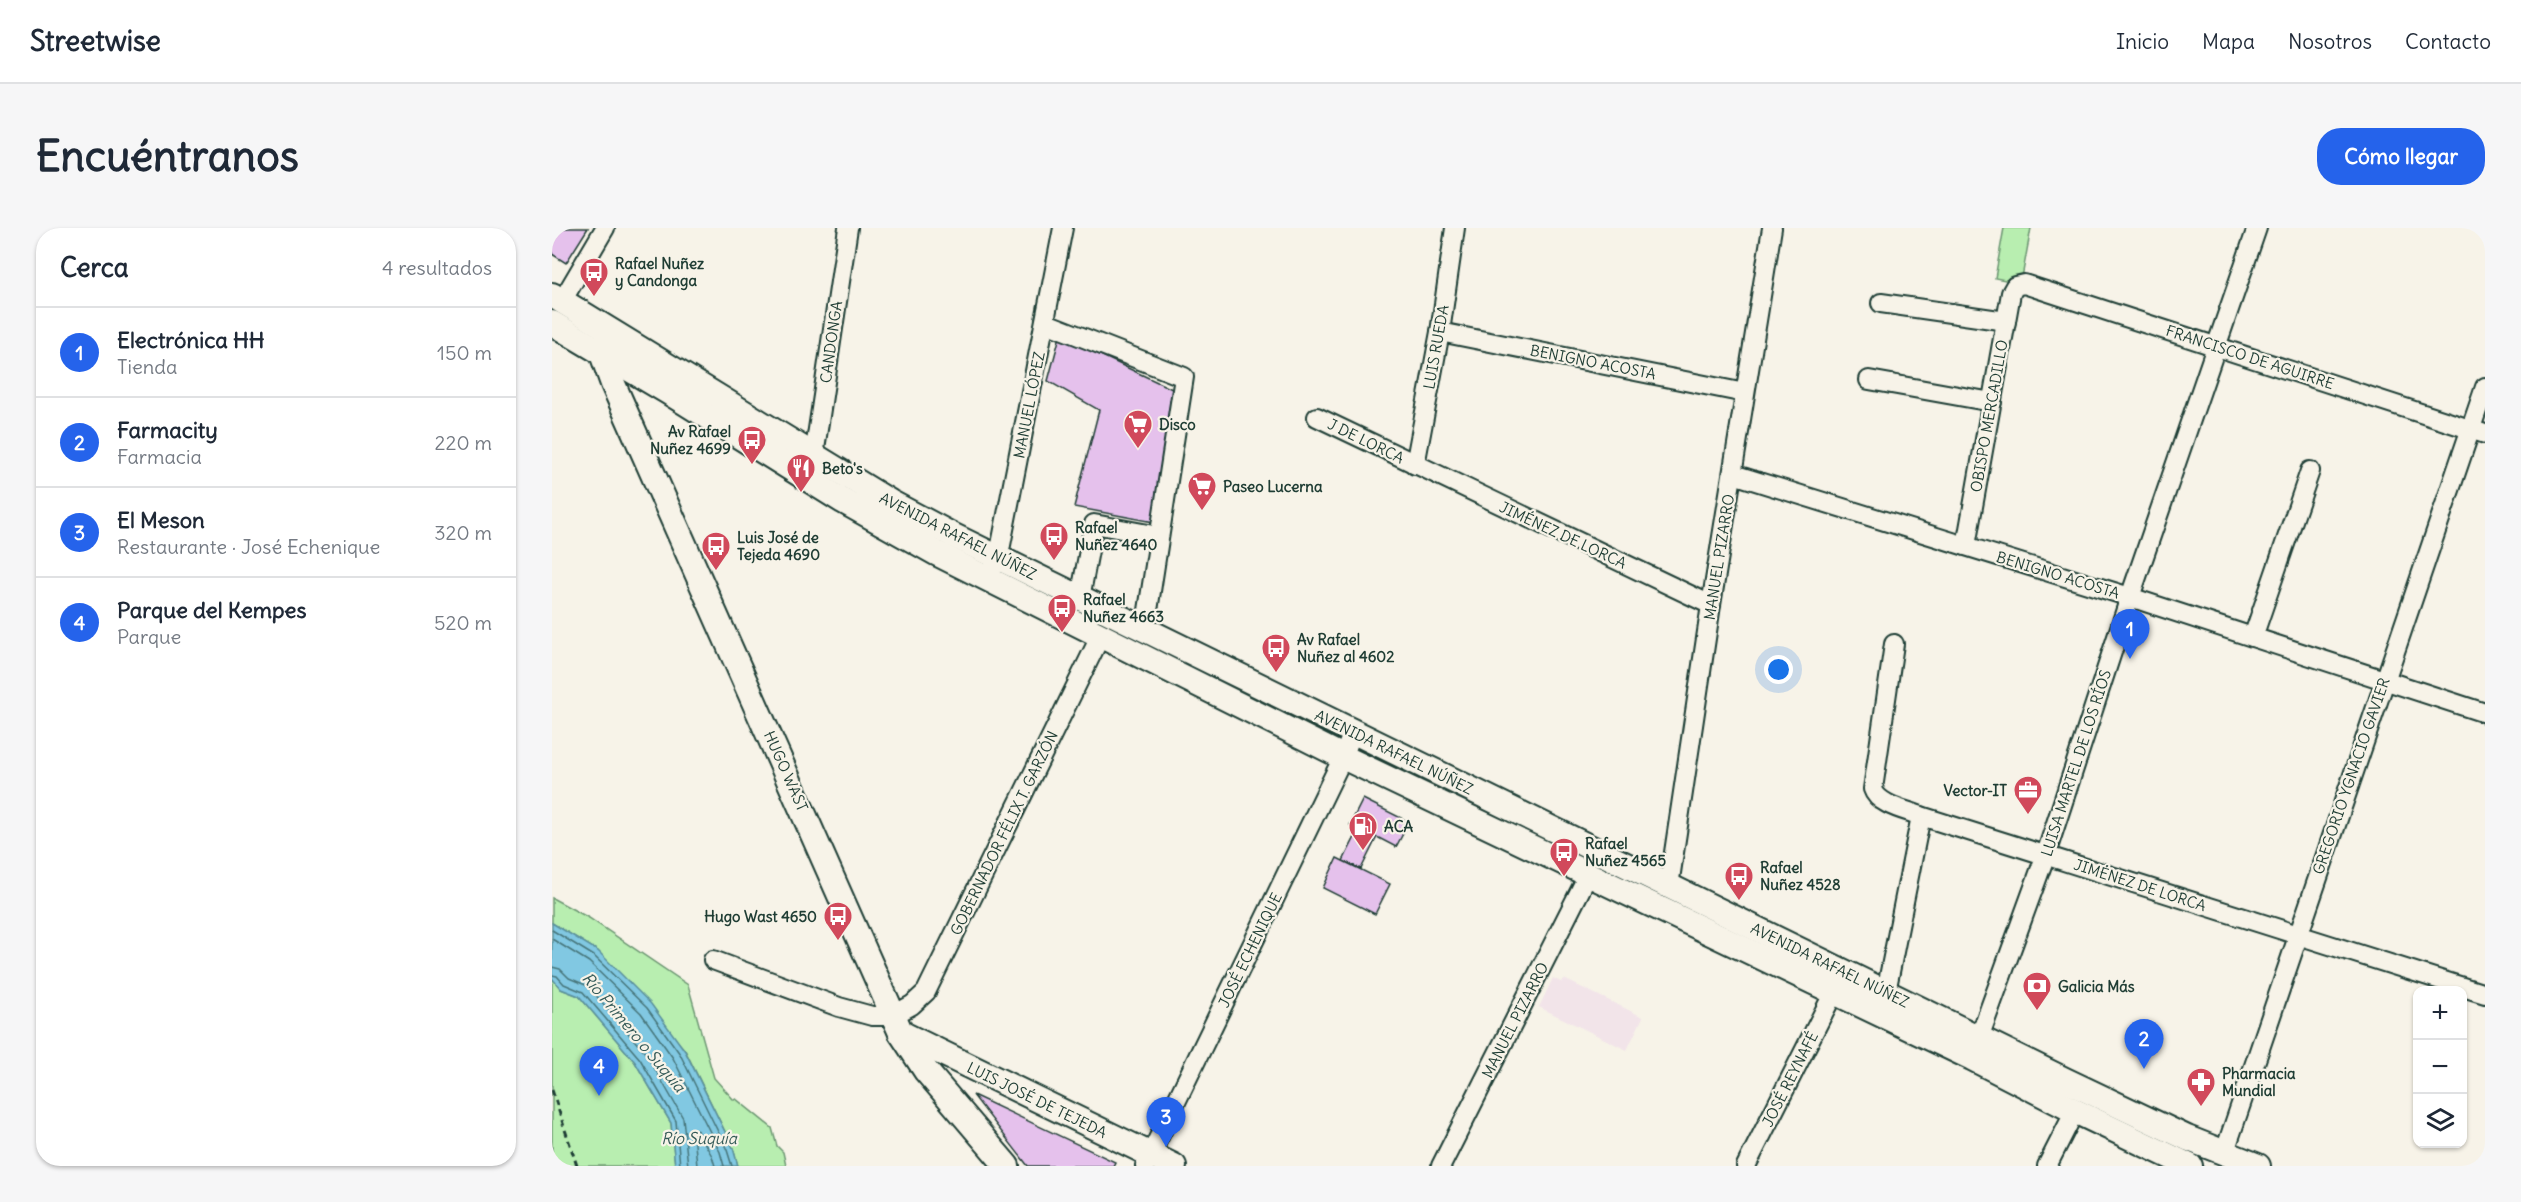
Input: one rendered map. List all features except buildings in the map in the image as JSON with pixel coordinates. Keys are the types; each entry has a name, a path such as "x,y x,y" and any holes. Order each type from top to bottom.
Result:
{"main road":[{"name":"AVENIDA RAFAEL NÚÑEZ","path":"557,298 908,513 1100,637 1343,757 1834,992 1976,1048 2157,1124 2226,1160 2258,1166"},
{"name":"HUGO WAST","path":"589,317 618,395 897,1025 926,1071 1007,1166"},
{"name":"AVENIDA RAFAEL NÚÑEZ","path":"552,323 843,501 992,568 1080,597 1886,992 2075,1111 2190,1166"},
{"name":"LUIS JOSÉ DE TEJEDA","path":"897,1025 1148,1160 1174,1166"}],"street":[{"path":"557,298 605,228"},
{"name":"CANDONGA","path":"814,456 848,228"},
{"name":"MANUEL LÓPEZ","path":"992,568 1046,323 1063,228"},
{"name":"LUIS RUEDA","path":"1415,465 1440,332 1455,228"},
{"name":"MANUEL PIZARRO","path":"1669,886 1711,605 1772,228"},
{"name":"LUISA MARTEL DE LOS RÍOS","path":"1976,1048 2046,854 2130,597 2257,228"},
{"name":"FRANCISCO DE AGUIRRE","path":"2014,286 2024,284 2478,431"},
{"name":"OBISPO MERCADILLO","path":"1966,546 2014,286"},
{"path":"1881,303 2006,321"},
{"path":"1046,323 1184,377 1145,630"},
{"name":"BENIGNO ACOSTA","path":"1440,332 1745,393"},
{"path":"1869,380 1992,402"},
{"name":"GREGORIO YGNACIO GAVIER","path":"2226,1160 2297,935 2384,680 2478,431 2485,387"},
{"name":"J DE LORCA","path":"1317,417 1415,465"},
{"name":"JIMÉNEZ DE LORCA","path":"1415,465 1711,605"},
{"path":"2253,638 2310,471"},
{"name":"BENIGNO ACOSTA","path":"1733,474 2130,597 2485,713"},
{"path":"1080,597 1094,524 1160,536"},
{"name":"GOBERNADOR FÉLIX T. GARZÓN","path":"897,1025 912,1005 926,992 1100,637"},
{"name":"JIMÉNEZ DE LORCA","path":"1894,644 1873,789 1883,801 1921,816 2485,994"},
{"name":"JOSÉ ECHENIQUE","path":"1148,1160 1353,732"},
{"path":"1886,992 1921,816"},
{"name":"MANUEL PIZARRO","path":"1441,1166 1588,874"},
{"name":"LUIS JOSÉ DE TEJEDA","path":"713,960 839,1007 897,1025"},
{"name":"JOSÉ REYNAFÉ","path":"1746,1166 1834,992"},
{"path":"2047,1166 2075,1111"}],"path":[{"path":"552,1090 577,1166"}],"shaded area":[{"path":"1553,978 1561,982 1564,979 1643,1017 1627,1050 1539,1007"}],"green space":[{"path":"2004,228 2031,228 2021,283 1995,278"},
{"path":"552,898 589,918 688,985 714,1078 734,1100 736,1099 772,1128 777,1146 783,1152 786,1166 738,1166 733,1148 685,1050 598,951 552,923"},
{"path":"552,978 561,989 579,996 635,1062 671,1123 675,1166 552,1166"}],"water":[{"name":"Río Suquía","path":"552,923 598,951 651,1004 685,1051 733,1148 738,1166 675,1166 671,1123 635,1062 579,996 561,989 552,978"}],"place":[{"name":"Rafael Nuñez y Candonga","path":"594,298"},
{"name":"Disco","path":"1138,450"},
{"name":"Av Rafael Nuñez 4699","path":"752,466"},
{"name":"Beto's","path":"801,494"},
{"name":"Paseo Lucerna","path":"1202,512"},
{"name":"Rafael Nuñez 4640","path":"1054,562"},
{"name":"Luis José de Tejeda 4690","path":"716,572"},
{"name":"Rafael Nuñez 4663","path":"1062,634"},
{"name":"Electrónica HH","path":"2130,659"},
{"name":"Av Rafael Nuñez al 4602","path":"1276,674"},
{"name":"Vector-IT","path":"2028,816"},
{"name":"ACA","path":"1363,852"},
{"name":"Rafael Nuñez 4565","path":"1564,878"},
{"name":"Rafael Nuñez 4528","path":"1739,902"},
{"name":"Hugo Wast 4650","path":"838,942"},
{"name":"Galicia Más","path":"2037,1012"},
{"name":"Farmacity","path":"2144,1069"},
{"name":"Parque del Kempes","path":"599,1096"},
{"name":"Pharmacia Mundial","path":"2201,1108"},
{"name":"El Meson","path":"1166,1147"}],"water label":[{"name":"Río Primero o Suquía","path":"634,1032"}]}
